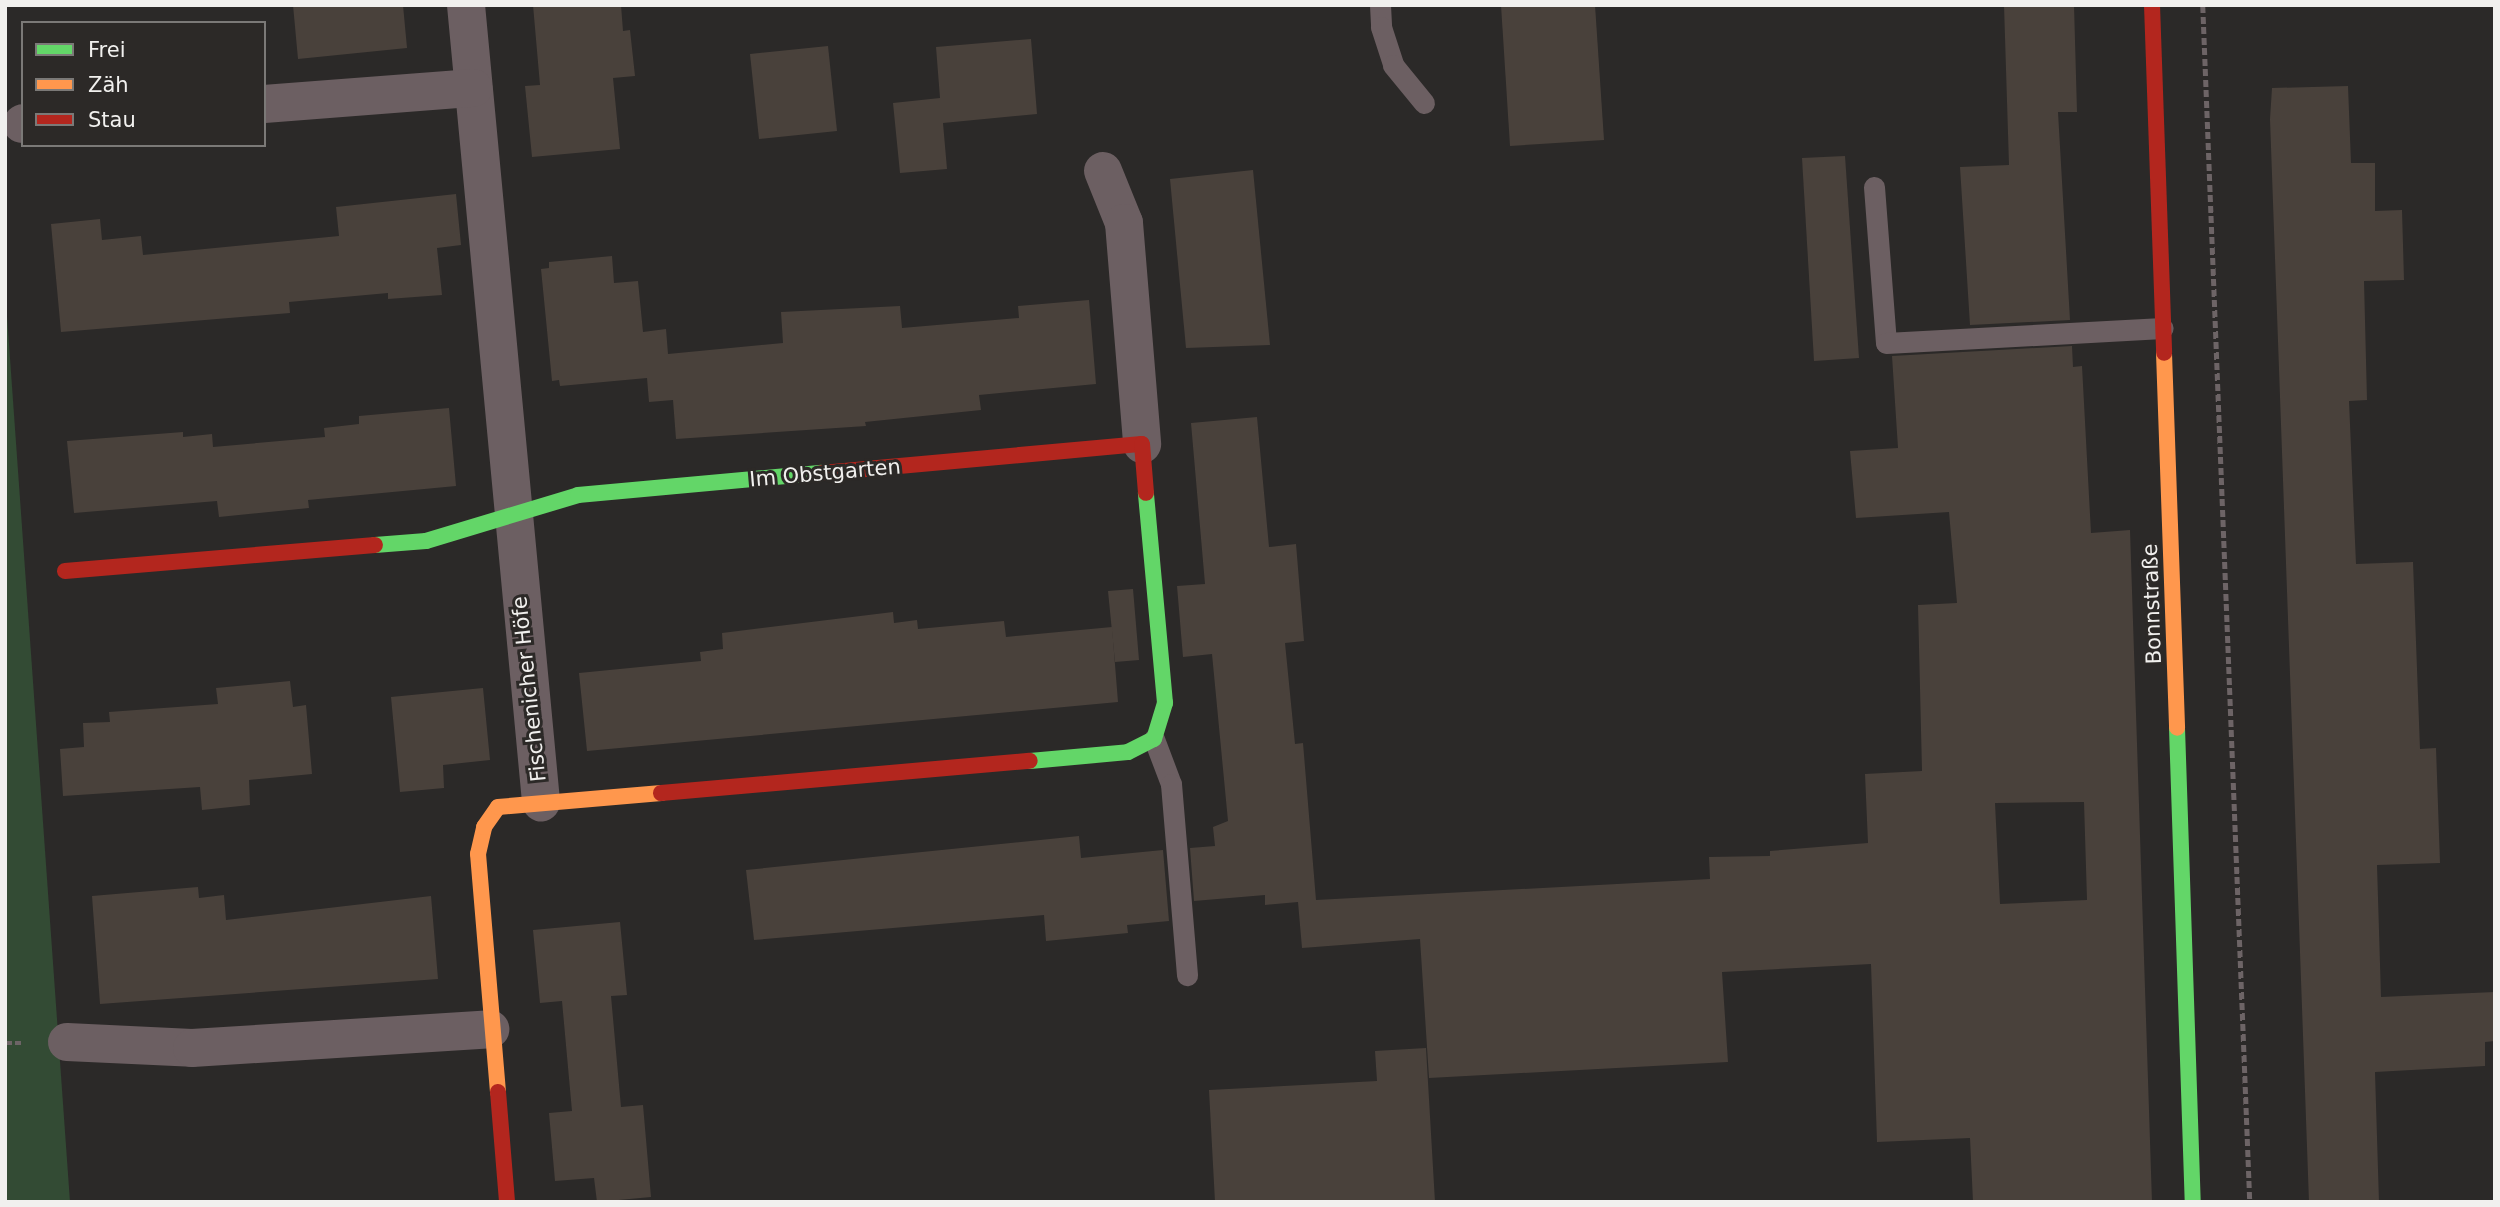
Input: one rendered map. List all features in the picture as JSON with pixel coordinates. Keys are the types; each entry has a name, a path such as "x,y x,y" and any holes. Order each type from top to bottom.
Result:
{"street":[{"name":"Fischenicher Höfe","path":"467,5 511,516 541,802 498,807 484,827 478,854 490,1029 507,1202"},
{"name":"Bonnstraße","path":"2152,5 2193,1202"},
{"path":"266,104 473,88"},
{"path":"541,802 1128,752 1154,739 1165,703 1124,223 1103,171"},
{"name":"Im Obstgarten","path":"511,516 578,495 1142,444"},
{"path":"65,572 426,541 511,516"},
{"path":"67,1042 192,1048 490,1029"}],"lane":[{"path":"1380,5 1381,27 1393,65 1424,103"},
{"path":"1874,187 1885,343 2164,328"},
{"path":"1154,739 1171,784 1187,975"}],"path":[{"path":"2203,5 2250,1202"}],"green space":[{"path":"5,288 70,1202 5,1202"}],"building":[{"path":"293,5 403,5 407,48 298,59"},
{"path":"533,5 621,5 623,31 630,30 635,76 613,78 620,149 532,157 525,86 540,85"},
{"path":"1501,5 1595,5 1604,140 1510,146"},
{"path":"2004,5 2074,5 2077,112 2058,112 2070,320 1970,325 1960,167 2009,165"},
{"path":"1031,39 1037,114 943,123 947,169 900,173 893,103 940,98 936,47"},
{"path":"828,46 837,131 759,139 750,54"},
{"path":"2348,86 2351,163 2375,163 2375,211 2402,210 2404,280 2364,281 2367,400 2349,401 2356,564 2413,562 2420,749 2436,748 2440,863 2377,865 2381,997 2495,992 2495,1041 2485,1042 2485,1066 2375,1072 2379,1202 2309,1202 2270,119 2272,88"},
{"path":"1845,156 1859,358 1814,361 1802,158"},
{"path":"1253,170 1270,345 1186,348 1170,179"},
{"path":"456,194 461,245 437,248 442,295 388,299 388,293 289,302 290,313 61,332 51,224 100,219 102,240 141,236 143,255 339,236 336,207"},
{"path":"612,256 614,283 638,281 643,332 666,329 668,354 783,343 781,312 900,306 902,328 1019,318 1018,306 1089,300 1096,384 979,395 981,410 865,422 866,426 676,439 673,400 649,402 647,378 560,386 559,380 552,381 541,269 549,268 549,262"},
{"path":"2072,346 2073,367 2082,366 2091,533 2130,530 2152,1202 1973,1202 1970,1138 1877,1142 1871,964 1722,972 1728,1062 1429,1078 1420,939 1302,948 1298,902 1265,905 1265,895 1194,901 1190,848 1215,846 1213,827 1228,821 1212,654 1183,657 1177,586 1205,584 1191,423 1257,417 1269,547 1296,544 1304,641 1285,643 1295,744 1303,743 1316,900 1710,879 1709,857 1770,856 1770,851 1868,843 1865,774 1922,771 1918,605 1957,603 1949,512 1856,518 1850,451 1898,448 1892,356","holes":["2084,802 2087,900 2000,904 1995,803"]},
{"path":"449,408 456,486 308,500 309,508 219,517 217,501 74,513 67,441 183,432 183,437 212,434 213,447 325,437 324,428 359,424 359,416"},
{"path":"1133,589 1139,660 1115,662 1108,591"},
{"path":"893,612 894,623 917,620 918,629 1004,621 1006,637 1112,627 1118,702 587,751 579,673 701,661 700,652 723,649 722,633"},
{"path":"290,681 293,707 306,705 312,774 249,780 250,805 202,810 200,787 63,796 60,749 84,747 83,723 110,722 109,712 218,704 216,688"},
{"path":"483,688 490,760 443,765 444,788 400,792 391,697"},
{"path":"1079,836 1081,858 1163,850 1169,921 1127,925 1128,933 1046,941 1044,915 754,940 746,870"},
{"path":"198,887 199,898 224,895 226,920 431,896 438,979 100,1004 92,896"},
{"path":"620,922 627,995 611,996 621,1107 643,1105 651,1197 597,1202 594,1178 555,1181 549,1113 572,1111 562,1001 540,1003 533,930"},
{"path":"1426,1048 1435,1202 1215,1202 1209,1090 1377,1081 1375,1051"}],"traffic: fast":[{"path":"375,545 426,541 578,495 822,473"},
{"path":"1030,761 1128,752 1154,739 1165,703 1146,493"},
{"path":"2177,728 2193,1202"}],"traffic: slow":[{"path":"2164,353 2177,728"},
{"path":"498,1092 478,854 484,827 498,807 661,793"}],"traffic: jam":[{"path":"2152,5 2164,353"},
{"path":"822,473 1142,444 1146,493"},
{"path":"65,571 375,545"},
{"path":"661,793 1030,761"},
{"path":"498,1092 507,1202"}]}
